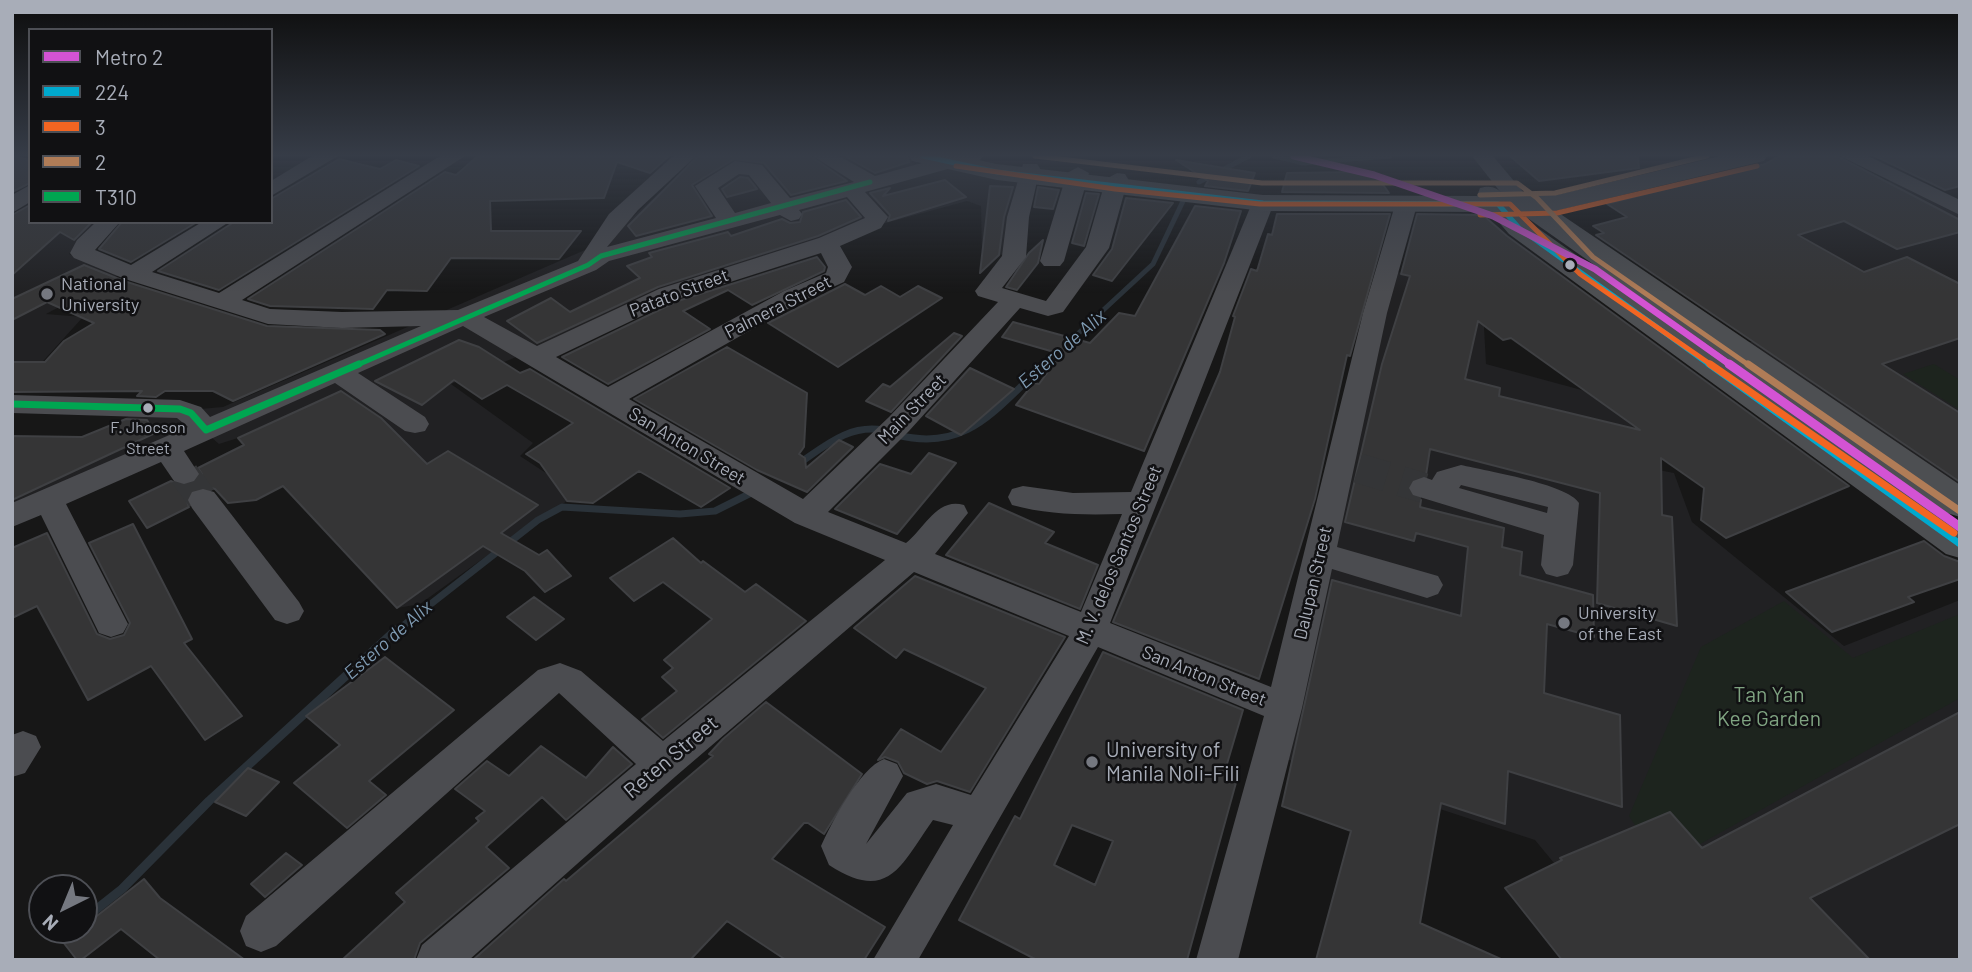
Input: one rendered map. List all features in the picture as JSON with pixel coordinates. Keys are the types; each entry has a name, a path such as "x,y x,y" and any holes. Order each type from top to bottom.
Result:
{"main road":[{"path":"1251,201 1406,205 1467,201"},
{"path":"1508,201 1519,228 1960,544"},
{"path":"1510,201 1586,265 1960,524"},
{"path":"1511,201 1960,504"}],"street":[{"path":"220,303 382,201"},
{"path":"588,265 595,246 609,228 637,201"},
{"path":"716,201 729,221"},
{"path":"780,201 787,210"},
{"path":"588,265 604,265 819,201"},
{"path":"827,243 877,220 869,201"},
{"path":"1022,201 1014,257 987,291 1048,309 1054,307 1097,248 1111,201"},
{"path":"1052,261 1070,201"},
{"name":"M. V. delos Santos Street","path":"894,960 1090,631 1263,203"},
{"name":"Dalupan Street","path":"1217,960 1284,708 1320,554 1350,465 1375,313 1406,205"},
{"path":"12,516 462,317 588,265 601,256 729,221 787,210"},
{"name":"San Anton Street","path":"106,224 81,251 133,274 268,316 342,320 462,317 483,325 806,515 1284,708"},
{"path":"133,274 215,224"},
{"name":"Patato Street","path":"537,356 668,294 827,243"},
{"name":"Palmera Street","path":"609,398 793,296 836,277 840,267 827,243"},
{"name":"Main Street","path":"806,515 899,424 1014,300"},
{"path":"337,372 415,424"},
{"path":"15,406 180,408 191,413 206,430"},
{"path":"167,448 184,474"},
{"path":"1433,491 1560,528 1557,565"},
{"path":"1023,497 1061,504 1142,503"},
{"path":"49,500 111,624"},
{"path":"203,500 287,611"},
{"name":"Reten Street","path":"438,960 663,764 908,558 941,529 953,513"},
{"path":"1320,554 1427,584"},
{"path":"261,931 550,680 560,678 569,681 663,764"},
{"path":"884,776 841,846 843,852 855,860 870,865 880,862 921,805 931,801 945,802 978,819"}],"shaded area":[{"path":"650,201 966,201 753,259 451,384 533,443 520,456 549,475 567,501 420,604 397,608 238,438 219,444 198,426 12,506 12,468 132,415 223,407 608,240"},
{"path":"968,201 1018,201 1010,255 982,254 981,206"},
{"path":"1815,201 1934,201 1960,214 1960,491 1743,344 1873,307 1734,224"},
{"name":"National University","path":"12,218 28,222 28,224 101,224 69,254 121,274 46,314 83,317 17,390 12,390"},
{"name":"University of the East","path":"1388,270 1482,290 1486,364 1644,407 1648,468 1674,473 1692,522 1844,646 1960,600 1960,960 1634,960 1535,840 1283,758"}],"green space":[{"path":"1934,364 1960,380 1960,410 1903,374"},
{"name":"Tan Yan Kee Garden","path":"1784,601 1853,658 1960,614 1960,698 1661,866 1629,816 1701,647"}],"building":[{"path":"273,201 362,201 219,290 158,271 231,224 273,224"},
{"path":"399,201 490,201 491,231 581,231 559,259 451,258 427,291 387,290 373,309 270,306 248,299"},
{"path":"653,201 703,201 712,216 636,236 628,226"},
{"path":"847,201 861,217 818,236 658,287 537,343 507,321 551,298 570,312 640,278 627,266 652,257 649,253 728,232 731,236 782,219 790,223 800,222 803,212"},
{"path":"878,201 952,201 888,221 890,215"},
{"path":"988,201 1009,201 999,255 980,273"},
{"path":"1035,201 1055,201 1053,209 1034,207"},
{"path":"1084,201 1097,201 1084,246 1072,243"},
{"path":"1125,201 1173,203 1112,281 1093,275 1112,249"},
{"path":"1617,201 1924,201 1960,220 1960,232 1897,249 1844,221 1798,235 1864,272 1907,257 1960,284 1960,338 1882,364 1960,413 1960,482 1596,235 1604,233 1593,226 1627,217 1607,204"},
{"path":"28,206 28,224 90,224 74,240 60,232 12,275 12,215"},
{"path":"1195,206 1241,211 1224,263 1144,451 1016,405 1034,383 1039,384 1061,354 1002,337 1013,322 1090,343 1119,313 1135,316"},
{"path":"1277,214 1390,214 1350,356 1347,355 1315,499 1259,679 1113,622 1220,372 1235,317 1233,316 1251,269 1257,271 1268,234 1272,235"},
{"path":"1417,214 1483,215 1507,236 1849,486 1726,538 1701,520 1704,488 1661,458 1662,515 1672,517 1677,626 1597,603 1600,493 1430,449 1426,475 1412,479 1407,487 1411,496 1421,500 1420,507 1504,528 1502,547 1522,552 1520,575 1593,595 1594,637 1547,624 1544,693 1620,715 1622,807 1508,771 1505,824 1441,803 1420,923 1503,960 1316,960 1351,831 1282,806 1332,580 1461,616 1468,547 1416,533 1414,541 1345,522 1382,364 1410,276 1401,274","holes":["1478,321 1503,340 1511,338 1640,430 1499,396 1500,388 1465,379"]},
{"path":"120,224 194,224 131,262 99,249"},
{"path":"1043,240 1038,263 1017,290 1006,287 1029,253"},
{"path":"817,257 825,267 824,271 752,305 728,290 683,311 710,329 608,384 562,357 678,301"},
{"path":"84,265 124,281 267,326 380,330 385,334 233,401 213,391 165,391 156,397 137,396 142,391 12,392 12,362 45,362 64,341 94,323 47,302 12,320 12,299"},
{"path":"845,284 865,295 881,286 900,297 918,286 942,298 838,367 768,323"},
{"path":"954,333 962,336 891,412 866,401 883,384 890,387"},
{"path":"459,340 479,347 520,373 530,369 730,488 701,507 639,471 593,503 567,501 540,463 526,454 573,423 507,385 482,399 454,380 422,405 375,381"},
{"path":"727,347 807,393 804,447 799,454 805,458 806,468 839,440 853,447 807,492 757,470 634,399"},
{"path":"970,368 1014,389 961,435 926,416"},
{"path":"341,391 381,418 427,464 448,451 538,505 501,533 539,555 547,550 571,576 545,592 525,571 483,546 397,608 283,486 256,500 228,503 215,489 204,486 191,489 186,499 189,507 147,528 129,501 171,481 183,487 195,484 202,474 198,468 244,445 238,438"},
{"path":"126,419 147,420 155,433 12,500 12,436 82,437"},
{"path":"929,453 956,463 897,534 835,509 880,464 911,474"},
{"path":"989,503 1054,532 1045,543 1098,565 1080,609 946,555"},
{"path":"133,524 192,639 184,643 242,716 205,740 151,666 88,700 37,606 12,618 12,548 47,533 97,634 110,639 124,635 130,623 89,543"},
{"path":"673,538 701,563 703,561 745,592 756,584 806,621 663,738 642,719 677,691 662,677 673,668 664,660 712,619 663,582 634,601 610,578"},
{"path":"1924,541 1944,556 1960,562 1960,579 1908,597 1914,602 1832,632 1786,592"},
{"path":"915,576 1065,637 970,792 937,781 927,784 904,773 898,762 885,757 878,760 901,729 941,752 986,688 904,649 896,658 854,628"},
{"path":"534,597 564,619 536,640 507,617"},
{"path":"1103,652 1243,710 1224,774 1237,779 1187,960 1037,960 959,920 1015,816 1020,819","holes":["1072,825 1113,841 1095,885 1054,865"]},
{"path":"385,657 454,710 369,781 386,795 347,828 294,783 340,745 306,716"},
{"path":"766,702 862,774 824,834 804,823 772,859 885,927 864,960 786,960 727,921 690,960 473,960 564,879 566,881 713,756 709,754 723,739"},
{"path":"1960,712 1960,824 1810,898 1870,960 1562,960 1505,888 1562,860 1560,858 1670,812 1702,848"},
{"path":"541,746 586,778 613,747 632,764 566,820 542,797 486,847 509,868 420,943 414,960 342,960 405,902 396,893 479,821 476,818 485,811 455,789 487,761 509,776"},
{"path":"248,768 279,782 246,816 215,802"},
{"path":"286,853 302,865 265,897 251,884"},
{"path":"144,879 160,898 245,960 160,960 121,929 81,960 77,960 65,944 98,944 98,915"}],"waterway":[{"name":"Estero de Alix","path":"1043,366 1153,264 1183,201"},
{"name":"Estero de Alix","path":"897,435 922,439 944,438 963,432 996,410 1045,364"},
{"name":"Estero de Alix","path":"798,464 848,433 883,430"},
{"name":"Estero de Alix","path":"395,632 538,520 562,507 680,514 715,511 751,493"},
{"name":"Estero de Alix","path":"98,908 122,889 209,801 396,630"}],"tunnel":[{"path":"1358,468 1424,488"},
{"path":"184,474 203,500"}],"metro line":[{"name":"2","path":"1451,201 1493,216 1595,269 1960,527"}],"transit line":[{"name":"T310","path":"12,404 180,409 191,413 206,430 588,265 601,256 800,201"},
{"name":"3","path":"1234,201 1260,204 1510,204 1580,274 1954,533"},
{"name":"224","path":"1249,201 1498,204 1519,228 1960,544"},
{"name":"2","path":"1540,201 1593,257 1960,511"},
{"name":"3","path":"1480,215 1557,213 1607,201"}],"place":[{"name":"National University","path":"47,294"},
{"name":"F. Jhocson Street","path":"148,408"},
{"name":"University of the East","path":"1564,623"},
{"name":"University of Manila Noli-Fili","path":"1092,762"}]}
